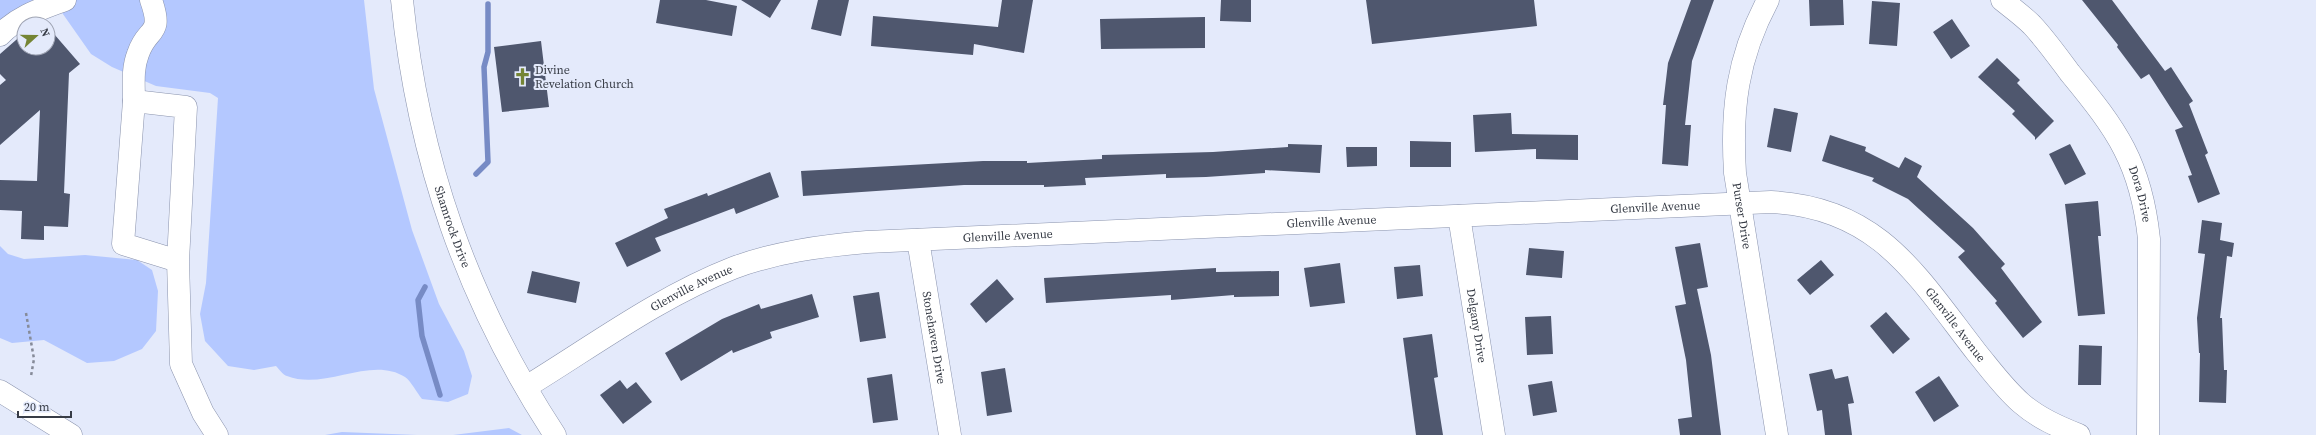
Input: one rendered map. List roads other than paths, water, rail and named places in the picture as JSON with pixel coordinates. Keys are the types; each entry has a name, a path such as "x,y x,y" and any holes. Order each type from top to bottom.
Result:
{"street":[{"path":"0,35 8,27 28,14 65,0"},
{"path":"151,0 157,17 154,29 138,52 134,68 134,101 123,244 178,261"},
{"name":"Shamrock Drive","path":"402,0 409,59 419,116 443,203 478,297 526,387 555,435"},
{"name":"Purser Drive","path":"1768,0 1758,19 1736,90 1733,142 1740,203 1777,435"},
{"name":"Dora Drive","path":"2002,0 2032,25 2104,114 2125,147 2138,179 2146,212 2149,239 2148,435"},
{"path":"134,101 186,107 178,261 181,364 203,413 217,435"},
{"name":"Glenville Avenue","path":"526,387 662,303 698,284 734,268 772,256 803,249 867,242 1771,202 1807,205 1837,215 1864,228 1900,256 1998,379 2022,404 2054,424 2079,435"},
{"name":"Delgany Drive","path":"1459,216 1494,435"},
{"name":"Stonehaven Drive","path":"918,240 950,435"},
{"path":"0,391 71,435"}],"waterway":[{"path":"476,174 488,162 484,67 488,52 488,4"},
{"path":"425,287 418,300 422,336 440,395"}],"place":[{"name":"Divine Revelation Church","path":"522,77"}]}
